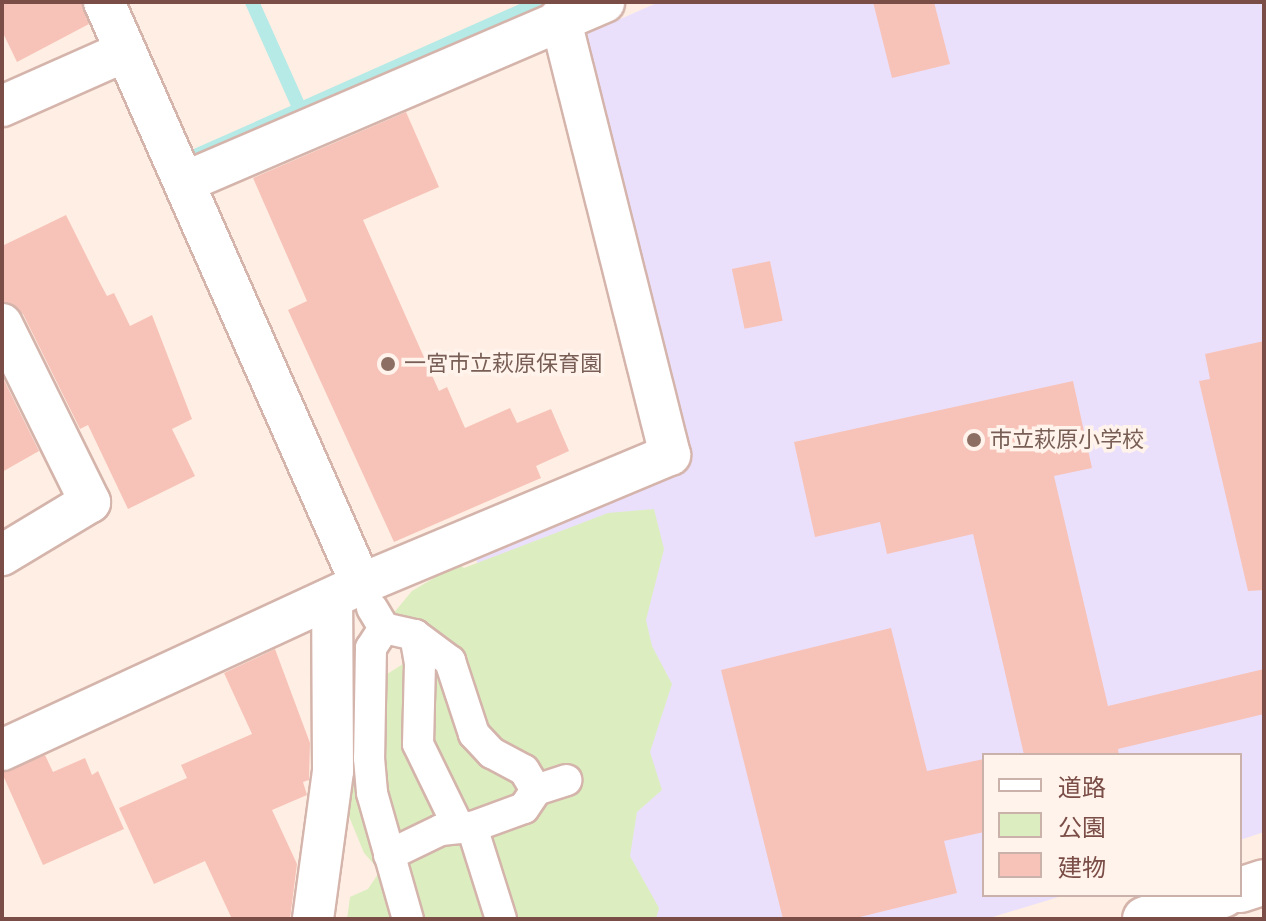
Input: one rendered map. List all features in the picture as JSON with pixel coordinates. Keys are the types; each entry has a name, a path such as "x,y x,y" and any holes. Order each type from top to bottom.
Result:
{"main road":[{"path":"1242,889 1264,882"},
{"path":"1145,919 1216,897"}],"street":[{"path":"104,2 185,182 362,605 371,648 368,697 372,793 408,919"},
{"path":"185,182 560,18 604,2"},
{"path":"2,750 362,605 670,455 560,18"},
{"path":"2,106 124,52"},
{"path":"2,324 90,502 2,555"},
{"path":"362,605 415,635 450,661 474,734 492,753 524,770 536,790"},
{"path":"313,919 333,771 362,605"},
{"path":"415,635 420,663 418,744 465,828 501,919"},
{"path":"389,855 441,830 465,828 524,808 536,790 566,780"}],"shaded area":[{"path":"659,2 1264,2 1264,832 1242,839 1242,753 982,753 982,897 1058,897 986,919 597,919 474,553 683,470 577,38"}],"green space":[{"path":"654,509 664,549 646,620 652,646 672,684 650,752 662,790 637,812 630,856 659,908 656,919 347,919 350,897 368,889 380,871 364,853 348,814 354,763 348,718 356,694 406,662 392,615 412,591 434,578 436,551 464,568 608,513"}],"building":[{"path":"2,2 81,2 89,24 17,62 2,31"},
{"path":"873,2 934,2 950,64 892,78"},
{"path":"406,112 439,187 363,220 439,391 447,387 465,428 510,408 517,423 551,409 569,451 536,466 541,478 394,542 288,310 307,301 253,178"},
{"path":"66,215 107,296 114,293 130,326 152,315 192,419 172,429 195,476 128,509 88,425 80,429 23,314 2,301 2,246"},
{"path":"770,261 783,321 745,329 732,269"},
{"path":"1264,341 1264,590 1248,591 1199,381 1210,379 1205,354"},
{"path":"2,376 39,451 2,472"},
{"path":"1073,381 1092,468 1054,476 1108,706 1264,669 1264,714 1118,749 1119,753 1024,753 973,534 887,554 880,522 815,537 794,442"},
{"path":"891,628 927,771 982,759 982,832 944,841 957,893 852,919 783,919 721,670"},
{"path":"275,649 310,743 309,780 303,782 307,795 272,810 297,864 290,919 232,919 205,861 154,884 119,808 187,778 181,765 252,734 224,673"},
{"path":"45,755 53,772 85,758 92,775 98,771 124,829 43,865 2,773"}],"waterway":[{"path":"252,2 299,107"},
{"path":"191,158 542,2"}],"place":[{"name":"一宮市立萩原保育園","path":"388,364"},
{"name":"市立萩原小学校","path":"974,440"}]}
